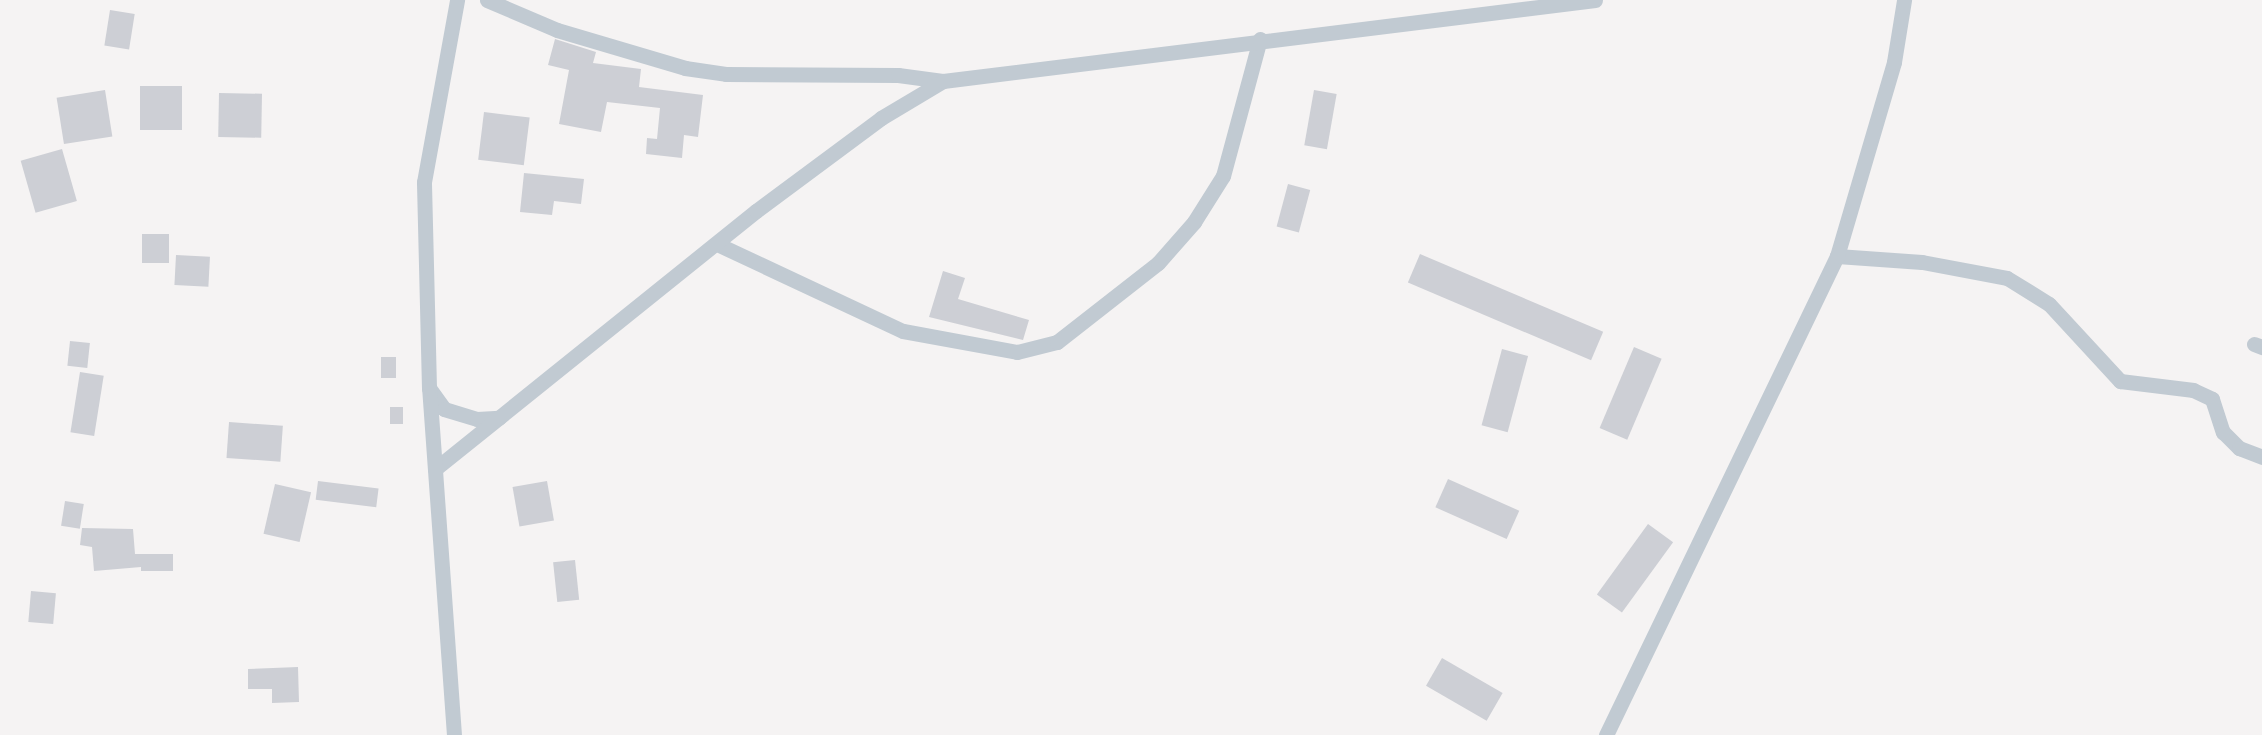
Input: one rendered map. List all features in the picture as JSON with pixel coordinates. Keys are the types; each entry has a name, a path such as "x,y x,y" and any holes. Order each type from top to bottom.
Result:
{"street":[{"path":"454,735 429,388 424,182 457,0"},
{"path":"487,0 557,30 685,68 726,74 898,75 943,81 1260,39 1595,0"},
{"path":"1606,735 1837,256 1894,62 1904,0"},
{"path":"717,244 903,331 1017,351 1057,342 1158,263 1194,222 1223,176 1260,39"},
{"path":"435,469 717,244 881,118 943,81"},
{"path":"1837,256 1922,262 2007,278 2049,304 2120,381 2193,390 2212,399 2223,432 2240,448 2262,457"},
{"path":"429,388 444,409 477,419 499,418"}],"building":[{"path":"110,10 135,14 129,49 104,46"},
{"path":"555,39 596,52 593,63 641,69 639,87 703,95 698,137 684,135 682,158 646,154 647,138 657,139 660,108 607,102 601,132 559,124 569,70 548,65"},
{"path":"140,86 182,86 182,130 140,130"},
{"path":"105,90 112,136 64,144 57,98"},
{"path":"1314,90 1337,94 1327,149 1304,145"},
{"path":"219,93 262,94 261,138 218,137"},
{"path":"484,112 530,118 524,165 478,160"},
{"path":"62,149 77,201 36,213 21,161"},
{"path":"524,173 584,179 581,204 554,201 552,215 520,212"},
{"path":"1288,184 1310,190 1299,232 1277,227"},
{"path":"142,234 169,234 169,263 142,263"},
{"path":"1420,254 1603,332 1591,360 1408,283"},
{"path":"176,255 210,257 208,287 174,285"},
{"path":"943,271 965,278 958,299 1029,320 1023,340 929,317"},
{"path":"70,341 90,343 87,368 67,366"},
{"path":"1634,347 1662,359 1627,440 1600,428"},
{"path":"1502,349 1528,356 1508,432 1482,425"},
{"path":"381,357 396,357 396,378 381,378"},
{"path":"80,372 104,376 94,436 70,432"},
{"path":"390,407 403,407 403,424 390,424"},
{"path":"229,422 283,426 280,462 226,458"},
{"path":"1448,479 1519,511 1507,539 1435,507"},
{"path":"318,481 379,488 376,507 316,500"},
{"path":"547,481 554,520 519,526 513,487"},
{"path":"275,484 311,492 300,542 264,534"},
{"path":"65,501 84,504 80,529 61,526"},
{"path":"1648,524 1673,542 1622,613 1597,594"},
{"path":"82,528 133,529 135,554 173,554 173,571 141,571 141,567 94,571 92,547 80,545"},
{"path":"575,560 579,600 557,602 553,562"},
{"path":"31,591 56,593 53,624 28,622"},
{"path":"1442,658 1503,693 1487,721 1426,686"},
{"path":"298,667 299,702 272,703 272,689 248,689 248,669"}]}
